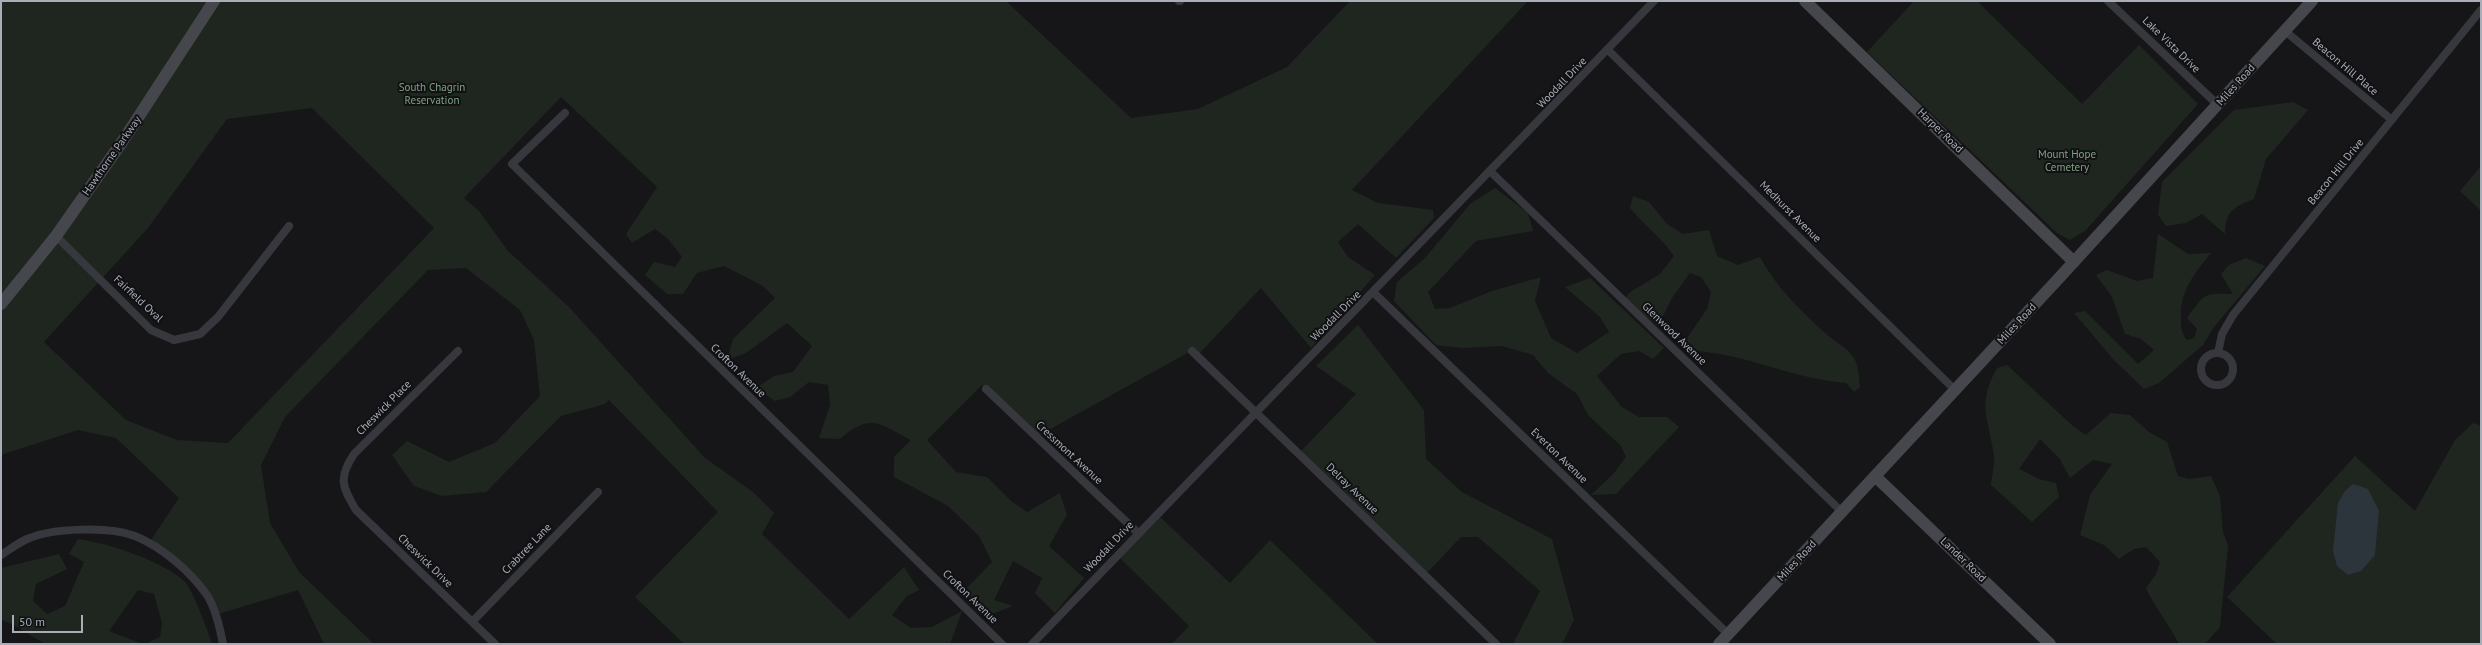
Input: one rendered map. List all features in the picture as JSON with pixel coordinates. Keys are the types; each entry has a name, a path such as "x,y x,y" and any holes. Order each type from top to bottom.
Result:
{"street":[{"name":"Hawthorne Parkway","path":"1,304 56,236 122,142 214,1"},
{"name":"Woodall Drive","path":"1032,644 1138,533 1609,51 1654,1"},
{"name":"Harper Road","path":"1805,1 2074,262"},
{"name":"Lake Vista Drive","path":"2108,1 2218,105"},
{"name":"Miles Road","path":"1719,644 1876,477 1954,390 2074,262 2312,1"},
{"name":"Beacon Hill Drive","path":"2218,353 2222,334 2227,323 2481,10"},
{"name":"Beacon Hill Place","path":"2285,32 2392,120"},
{"name":"Medhurst Avenue","path":"1609,51 1954,390"},
{"name":"Crofton Avenue","path":"565,112 512,164 1002,644"},
{"name":"Glenwood Avenue","path":"1491,172 1842,512"},
{"name":"Fairfield Oval","path":"56,236 151,330 174,340 200,334 218,317 289,226"},
{"name":"Everton Avenue","path":"1374,293 1728,634"},
{"name":"Cheswick Place","path":"344,490 345,467 354,454 458,351"},
{"name":"Delray Avenue","path":"1192,351 1496,644"},
{"path":"2218,353 2228,357 2231,361 2233,371 2228,381 2218,385 2208,382 2204,378 2200,368 2201,363 2208,355 2218,353"},
{"name":"Cressmont Avenue","path":"986,389 1138,533"},
{"name":"Lander Road","path":"1876,477 2050,644"},
{"name":"Cheswick Drive","path":"344,490 356,510 495,644"},
{"name":"Crabtree Lane","path":"472,622 598,492"},
{"path":"1,555 26,539 50,532 70,529 134,535 160,548 185,571 207,596 219,623 223,644"}],"green space":[{"name":"South Chagrin Reservation","path":"1,1 1006,1 1131,118 1198,109 1287,67 1350,1 1528,1 1352,190 1378,203 1433,210 1434,218 1396,258 1358,224 1338,242 1348,257 1375,275 1311,348 1261,288 1197,356 1191,351 1036,437 982,385 927,440 956,472 987,477 1011,501 1027,512 1060,493 1067,515 1049,546 1084,578 1055,613 1035,593 1042,578 1013,561 994,600 1013,606 989,615 961,594 992,562 979,536 948,506 894,477 894,457 911,440 891,429 875,423 868,423 860,426 840,439 819,438 830,405 828,385 809,382 790,397 775,401 756,388 774,376 793,372 812,346 787,323 746,353 727,360 733,339 775,298 763,286 724,266 697,273 683,294 667,294 645,275 654,262 675,267 682,257 668,239 655,229 632,243 626,234 657,187 561,97 464,198 479,211 508,251 569,307 705,458 753,492 774,513 762,534 849,619 904,567 919,590 907,596 892,615 911,628 932,627 962,611 950,644 684,644 635,597 718,512 609,400 605,404 561,416 486,492 442,496 414,486 392,455 407,441 449,462 495,443 540,396 534,340 520,310 466,268 428,270 285,417 261,465 270,523 299,572 374,644 324,644 298,590 215,615 203,592 187,574 149,543 179,498 116,438 78,430 1,455","holes":["312,108 434,228 228,443 177,440 126,420 44,342 148,228 227,119"]},
{"name":"Mount Hope Cemetery","path":"1914,1 1977,1 2082,104 2139,45 2198,104 2085,231 2070,240 2057,233 1867,52"},
{"path":"2293,102 2308,110 2266,159 2254,199 2232,211 2225,226 2225,234 2202,214 2186,223 2166,226 2158,215 2162,182 2234,110"},
{"path":"2481,166 2481,211 2460,191"},
{"path":"1495,188 1528,213 1533,231 1476,241 1428,292 1435,309 1450,308 1492,291 1541,277 1535,301 1551,338 1577,353 1609,332 1600,317 1565,287 1590,278 1664,348 1653,359 1639,351 1621,354 1597,376 1622,407 1639,417 1667,417 1679,427 1616,494 1591,495 1614,473 1626,457 1621,446 1588,415 1577,394 1548,373 1533,355 1502,346 1463,348 1436,345 1394,301 1397,282 1425,258 1470,204"},
{"path":"1633,196 1649,202 1667,224 1683,234 1709,230 1717,256 1738,265 1760,257 1766,268 1781,288 1798,307 1829,337 1850,353 1858,368 1860,387 1854,392 1846,383 1816,379 1723,354 1695,350 1683,344 1707,309 1711,292 1701,277 1690,273 1672,298 1658,326 1625,299 1630,292 1660,274 1674,256 1664,243 1630,208"},
{"path":"2158,234 2188,254 2211,253 2189,284 2182,301 2181,326 2187,340 2194,338 2197,329 2187,318 2202,299 2206,296 2216,294 2233,294 2221,274 2229,265 2246,258 2265,266 2214,327 2203,345 2159,383 2144,389 2113,359 2074,313 2085,311 2138,364 2154,350 2141,339 2125,334 2112,297 2096,275 2107,270 2137,281 2153,278"},
{"path":"1358,325 1424,410 1426,459 1462,492 1552,539 1574,620 1562,644 1513,644 1540,591 1478,537 1461,537 1425,575 1299,453 1356,394 1316,366"},
{"path":"2007,365 2074,427 2086,435 2111,413 2130,415 2149,432 2167,442 2178,476 2189,479 2211,476 2220,496 2223,532 2228,546 2220,627 2205,644 2179,644 2146,588 2156,574 2160,562 2146,547 2134,549 2119,559 2104,545 2080,535 2090,495 2112,464 2093,460 2070,478 2060,459 2040,439 2019,469 2039,479 2056,483 2059,497 2032,522 1991,485 1994,455 1987,421 1987,392 1997,368"},
{"path":"2473,423 2481,426 2481,644 2277,644 2227,597 2355,456 2415,511 2455,440"},
{"path":"1157,514 1230,583 1270,540 1378,644 1172,644 1189,626 1117,555"},
{"path":"78,539 104,544 134,554 175,574 185,582 192,594 212,644 145,644 160,637 162,623 154,594 138,590 109,631 143,644 45,644 12,624 1,620 1,568 59,554 67,569 36,584 33,601 47,614 65,606 84,562 69,554"}],"shaded area":[{"path":"2353,484 2368,489 2379,511 2375,555 2361,571 2348,575 2337,566 2333,551 2338,503 2345,491"}]}
